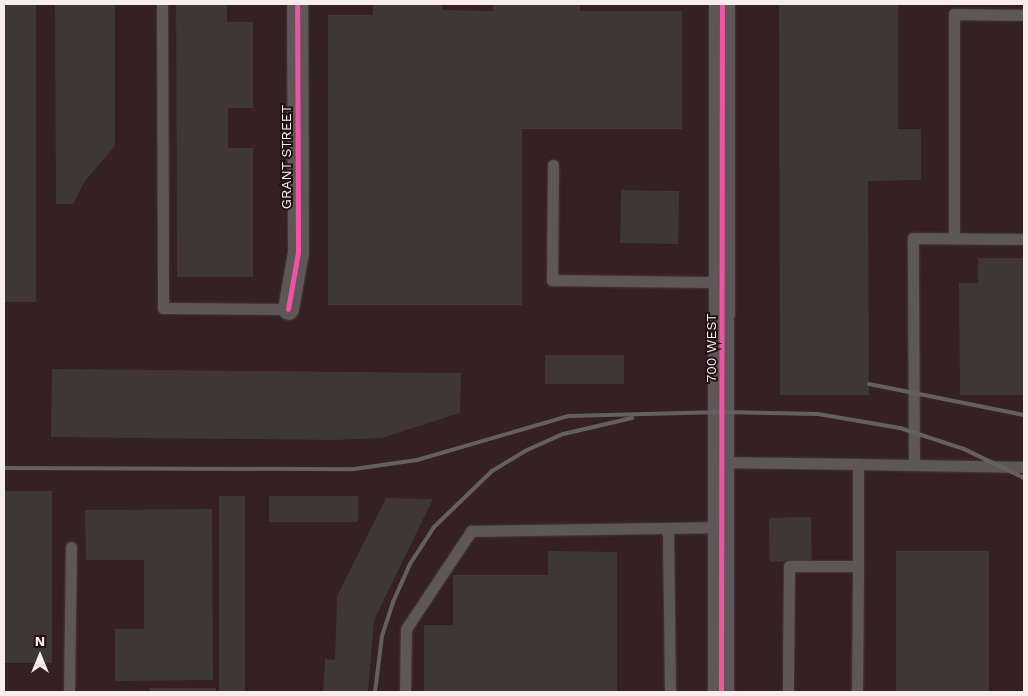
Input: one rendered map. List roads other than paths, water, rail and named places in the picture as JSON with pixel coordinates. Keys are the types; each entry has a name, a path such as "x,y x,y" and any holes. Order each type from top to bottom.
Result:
{"street":[{"name":"GRANT STREET","path":"288,309 298,252 297,4"},
{"name":"700 WEST","path":"721,692 722,4"}],"lane":[{"path":"162,4 163,308 288,309"},
{"path":"954,238 954,14 1024,15"},
{"path":"553,165 552,280 722,282"},
{"path":"914,464 912,238 1024,239"},
{"path":"722,462 1024,467"},
{"path":"856,692 858,464"},
{"path":"405,692 406,629 470,531 722,527"},
{"path":"668,529 670,692"},
{"path":"70,692 71,546"},
{"path":"788,692 789,566 858,566"}],"railway":[{"path":"869,384 1024,415"},
{"path":"4,468 354,469 417,460 568,416 722,412 818,414 900,428 964,449 1024,478"},
{"path":"375,692 382,636 393,602 410,564 434,527 492,471 527,450 563,434 632,418"}]}
